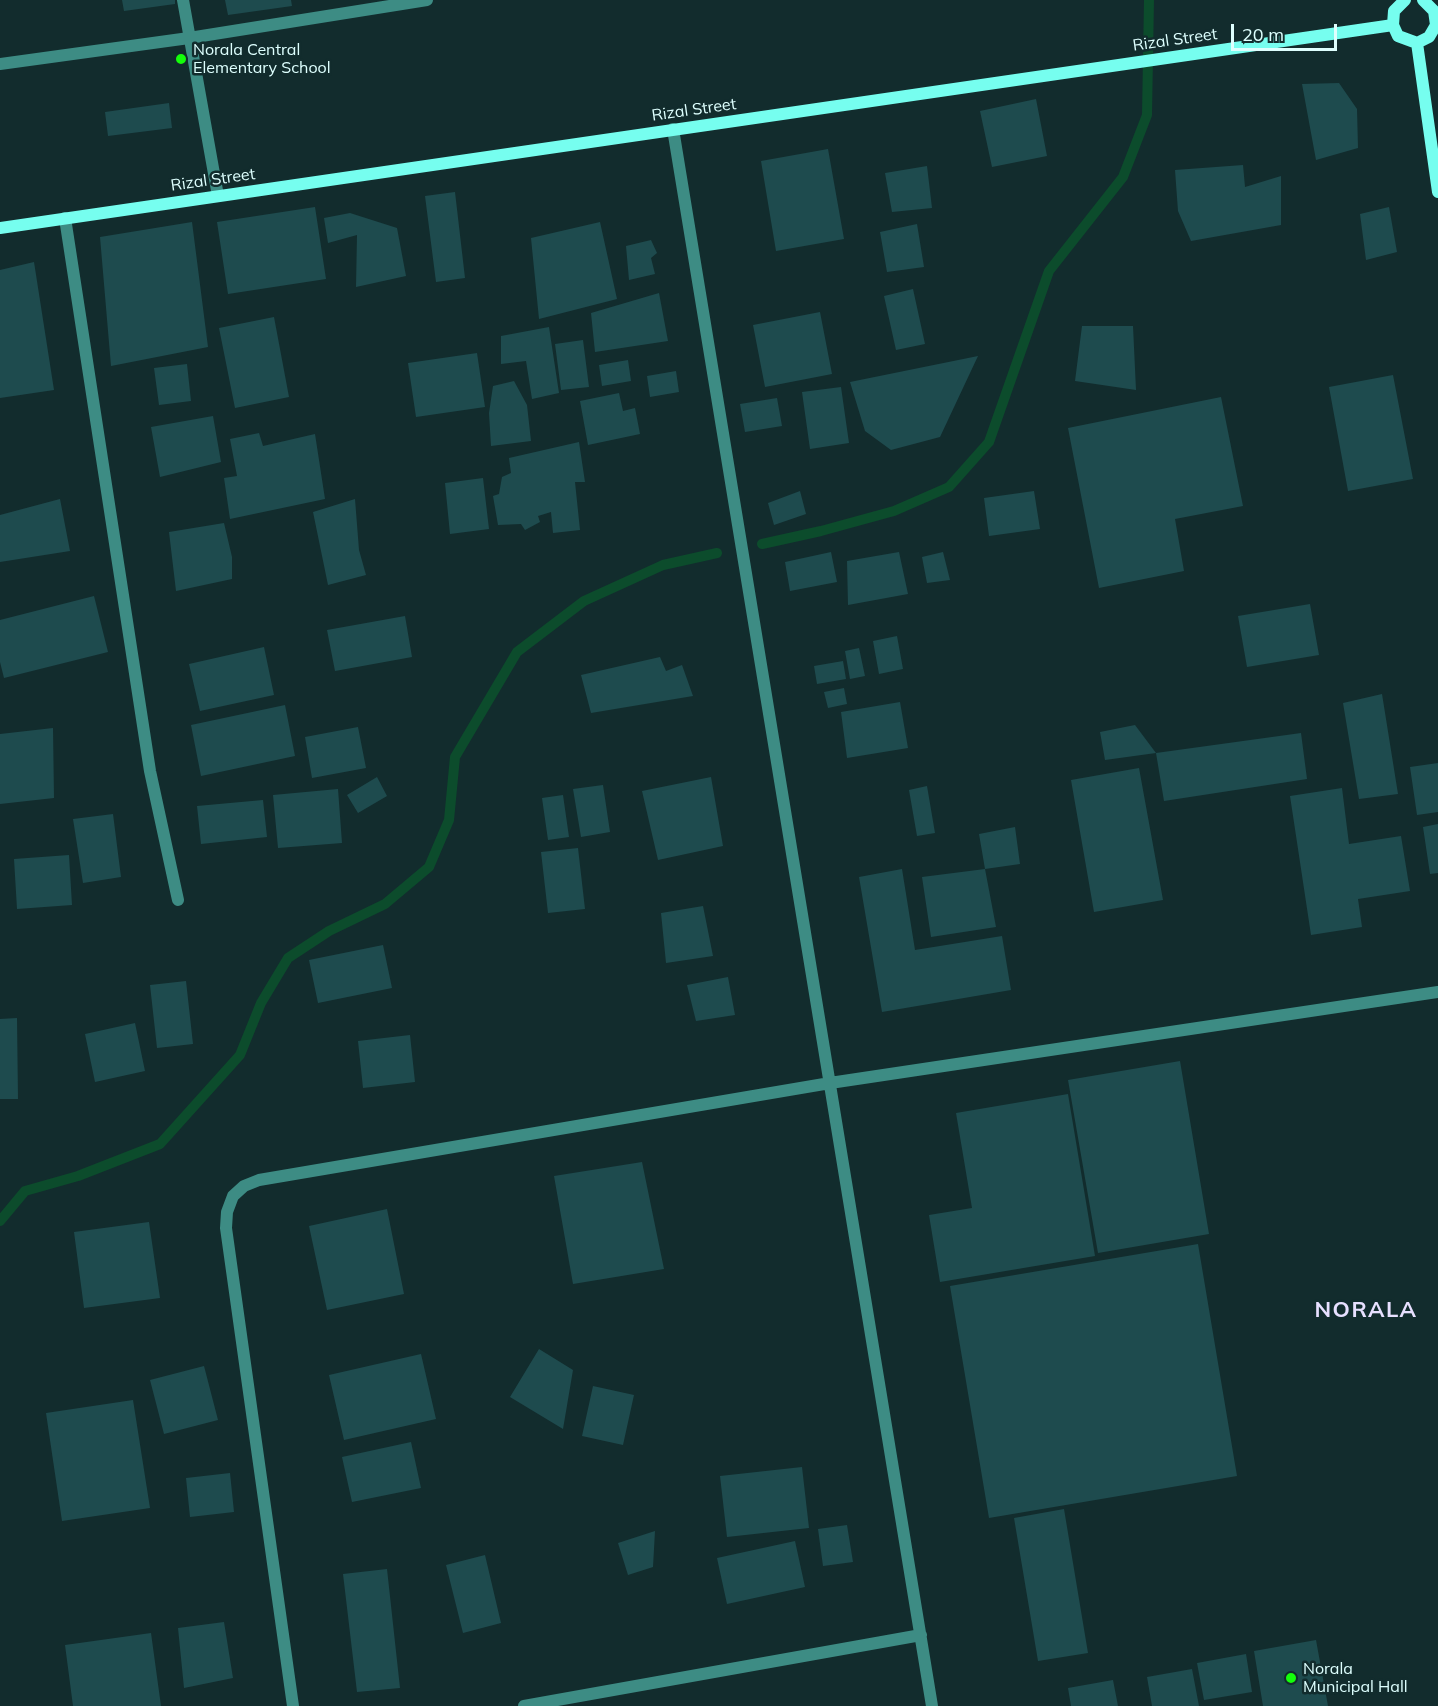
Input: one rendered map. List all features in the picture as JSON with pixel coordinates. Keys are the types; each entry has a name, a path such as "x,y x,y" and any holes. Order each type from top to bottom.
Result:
{"main road":[{"path":"1406,0 1394,11 1392,25 1398,36 1410,43 1417,43 1430,37 1436,25 1434,11 1423,0"},
{"name":"Rizal Street","path":"0,228 1392,25"},
{"path":"1417,43 1438,192"}],"street":[{"path":"183,0 218,196"},
{"path":"0,64 189,38 427,0"},
{"path":"673,129 932,1706"},
{"path":"65,218 150,771 178,900"},
{"path":"293,1706 226,1228 227,1212 233,1196 244,1186 259,1180 830,1083 1438,992"},
{"path":"524,1706 921,1635"}],"building":[{"path":"122,0 175,0 175,4 124,11"},
{"path":"225,0 291,0 292,6 228,15"},
{"path":"1339,83 1357,109 1358,148 1316,160 1302,84"},
{"path":"1036,99 1047,156 992,167 980,111"},
{"path":"169,103 172,128 108,136 105,112"},
{"path":"828,149 844,239 776,251 761,161"},
{"path":"1243,165 1245,187 1281,176 1281,225 1191,241 1178,211 1175,170"},
{"path":"927,166 932,208 892,212 885,173"},
{"path":"455,192 465,278 436,282 425,196"},
{"path":"315,207 326,279 228,294 217,222"},
{"path":"1389,207 1397,252 1366,260 1360,214"},
{"path":"350,213 397,228 406,276 356,287 357,235 328,243 324,218"},
{"path":"192,222 208,347 111,366 100,237"},
{"path":"600,222 617,299 539,319 531,238"},
{"path":"917,224 924,267 887,272 880,232"},
{"path":"651,240 657,253 651,258 655,274 629,280 626,246"},
{"path":"34,262 54,390 0,398 0,270"},
{"path":"913,289 925,344 896,350 884,296"},
{"path":"659,293 668,341 595,352 591,313"},
{"path":"820,312 832,374 765,387 753,325"},
{"path":"274,317 289,397 235,408 219,328"},
{"path":"1082,326 1133,326 1136,390 1075,381"},
{"path":"549,327 559,393 532,399 526,361 501,364 501,336"},
{"path":"583,340 589,387 561,390 555,344"},
{"path":"477,353 485,407 416,417 408,363"},
{"path":"978,356 940,437 891,450 865,431 850,382"},
{"path":"628,360 631,381 602,386 599,365"},
{"path":"187,364 191,401 159,405 154,368"},
{"path":"676,371 679,392 650,397 647,376"},
{"path":"1393,375 1413,479 1348,491 1329,387"},
{"path":"514,381 527,405 531,441 491,446 489,413 493,386"},
{"path":"841,387 849,443 810,449 802,392"},
{"path":"619,393 623,411 635,408 640,434 588,445 580,401"},
{"path":"1221,397 1243,506 1175,519 1184,571 1099,588 1068,428"},
{"path":"777,398 782,426 745,432 740,404"},
{"path":"213,416 221,462 160,477 151,427"},
{"path":"259,433 263,446 315,434 325,499 230,519 224,478 237,476 230,439"},
{"path":"579,442 585,482 575,482 580,530 553,533 551,512 538,516 540,522 525,530 521,524 498,525 493,496 499,494 502,477 511,473 509,458"},
{"path":"483,478 489,529 450,534 445,483"},
{"path":"800,491 806,514 774,525 768,503"},
{"path":"1034,491 1040,529 989,536 984,498"},
{"path":"60,499 70,551 0,562 0,515"},
{"path":"355,499 359,550 366,575 328,585 313,512"},
{"path":"224,523 232,557 232,579 176,591 169,532"},
{"path":"831,552 837,582 790,591 785,562"},
{"path":"899,552 908,594 848,605 847,561"},
{"path":"943,552 950,580 927,583 922,557"},
{"path":"94,596 108,652 4,678 0,662 0,620"},
{"path":"1310,604 1319,655 1247,667 1238,616"},
{"path":"405,616 412,657 335,671 327,630"},
{"path":"897,636 903,669 879,674 873,641"},
{"path":"264,647 274,695 200,711 189,664"},
{"path":"859,648 865,676 850,679 845,651"},
{"path":"660,657 666,671 682,665 693,696 591,713 581,675"},
{"path":"843,661 846,679 817,684 814,666"},
{"path":"844,688 847,704 828,708 824,692"},
{"path":"1382,694 1398,794 1359,799 1343,703"},
{"path":"900,702 908,748 847,758 841,712"},
{"path":"285,705 295,756 201,776 191,725"},
{"path":"1135,725 1156,753 1105,760 1100,732"},
{"path":"358,727 366,768 312,778 305,737"},
{"path":"53,728 54,798 0,804 0,734"},
{"path":"1301,733 1307,779 1164,801 1156,753"},
{"path":"1438,763 1438,812 1417,815 1410,767"},
{"path":"1139,768 1163,900 1094,912 1071,780"},
{"path":"377,777 387,796 358,813 347,795"},
{"path":"711,777 723,846 658,860 642,791"},
{"path":"603,785 610,832 581,837 573,789"},
{"path":"927,786 935,833 917,836 909,790"},
{"path":"1342,788 1349,844 1401,836 1410,891 1358,899 1362,927 1311,935 1290,796"},
{"path":"338,789 342,843 278,848 273,795"},
{"path":"563,795 569,837 548,840 542,798"},
{"path":"263,800 267,837 201,844 197,806"},
{"path":"113,814 121,877 83,883 73,819"},
{"path":"1438,824 1438,873 1430,874 1423,827"},
{"path":"1015,827 1020,864 985,869 979,834"},
{"path":"578,848 585,909 548,913 541,852"},
{"path":"69,855 72,905 17,909 14,859"},
{"path":"902,869 915,950 1002,936 1011,990 882,1012 859,877"},
{"path":"985,869 996,927 931,937 922,877"},
{"path":"703,906 713,956 666,963 661,913"},
{"path":"383,945 392,988 318,1003 309,960"},
{"path":"728,977 735,1015 696,1021 687,985"},
{"path":"186,981 193,1044 157,1048 150,985"},
{"path":"17,1018 18,1099 0,1099 0,1019"},
{"path":"135,1023 145,1071 95,1082 85,1034"},
{"path":"410,1035 415,1082 363,1088 358,1041"},
{"path":"1180,1061 1209,1234 1098,1253 1068,1080"},
{"path":"1068,1094 1095,1256 940,1282 929,1215 972,1208 956,1113"},
{"path":"642,1162 664,1269 573,1284 554,1176"},
{"path":"387,1209 404,1294 327,1310 309,1226"},
{"path":"149,1222 160,1298 84,1308 74,1232"},
{"path":"1198,1244 1237,1476 989,1518 950,1286"},
{"path":"539,1349 573,1370 563,1429 510,1397"},
{"path":"421,1354 436,1419 344,1440 329,1375"},
{"path":"204,1366 218,1420 164,1434 150,1380"},
{"path":"593,1386 634,1395 623,1445 582,1436"},
{"path":"133,1400 150,1508 62,1521 46,1413"},
{"path":"411,1442 421,1488 352,1502 342,1457"},
{"path":"802,1467 809,1528 727,1537 720,1476"},
{"path":"230,1473 234,1512 190,1517 186,1478"},
{"path":"1064,1509 1088,1653 1038,1661 1014,1518"},
{"path":"847,1525 853,1562 823,1566 818,1529"},
{"path":"655,1531 653,1567 628,1575 618,1543"},
{"path":"795,1541 805,1587 727,1604 717,1558"},
{"path":"485,1555 501,1623 463,1633 446,1565"},
{"path":"387,1569 400,1688 357,1692 343,1574"},
{"path":"224,1622 233,1678 184,1688 178,1628"},
{"path":"151,1633 161,1706 73,1706 65,1645"},
{"name":"Norala Municipal Hall","path":"1316,1640 1328,1706 1263,1706 1254,1651"},
{"path":"1246,1654 1252,1692 1204,1700 1197,1663"},
{"path":"1192,1669 1199,1706 1152,1706 1147,1677"},
{"path":"1113,1680 1118,1706 1071,1706 1068,1688"}],"waterway":[{"path":"762,544 894,511 949,487 989,442 1049,271 1123,177 1147,115 1149,0"},
{"path":"0,1221 25,1191 78,1176 160,1144 240,1055 261,1003 288,958 329,931 385,904 429,867 449,820 455,757 517,652 584,601 663,565 717,553"}],"place":[{"name":"Norala Central Elementary School","path":"181,59"},
{"name":"Norala Municipal Hall","path":"1291,1678"}],"district":[{"name":"NORALA","path":"1366,1310"}]}
